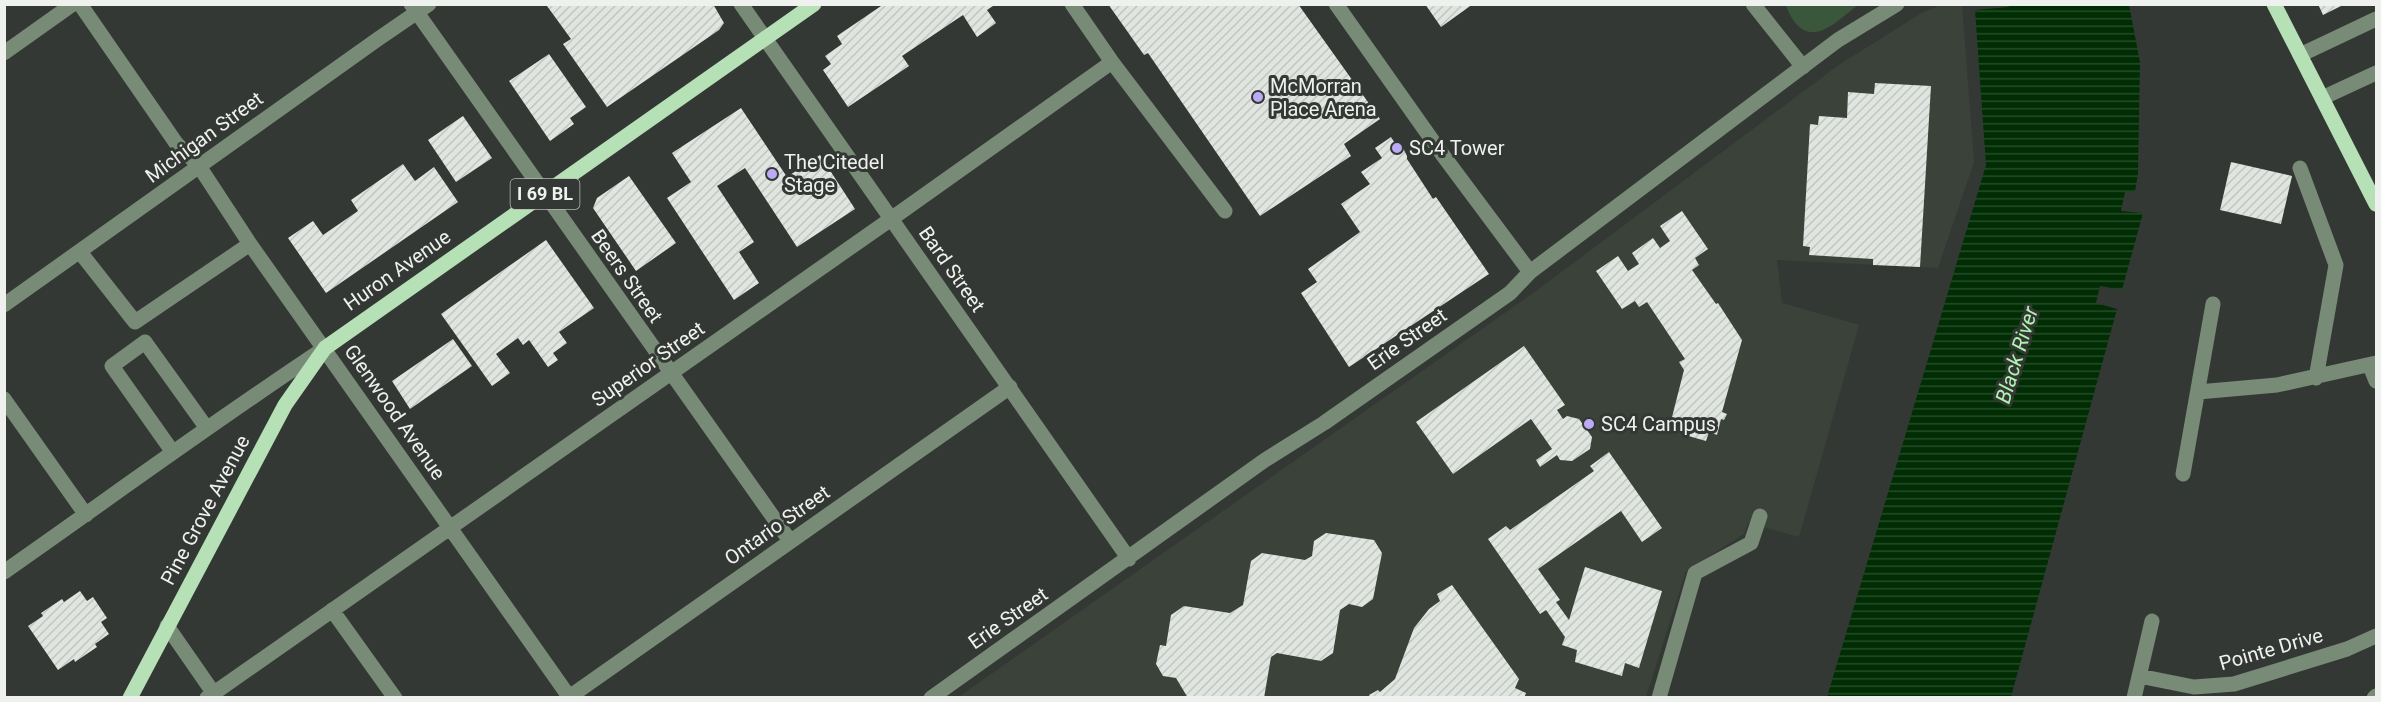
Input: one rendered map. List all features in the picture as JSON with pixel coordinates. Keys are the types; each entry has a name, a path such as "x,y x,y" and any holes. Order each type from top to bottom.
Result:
{"main road":[{"name":"Huron Avenue","path":"325,348 814,4"},
{"path":"2274,4 2376,204"},
{"name":"Pine Grove Avenue","path":"130,698 285,405 325,348"}],"street":[{"path":"4,53 73,4"},
{"name":"Glenwood Avenue","path":"80,4 176,143 199,166 250,244 569,697"},
{"name":"Bard Street","path":"741,4 1129,559"},
{"path":"1072,4 1112,62 1225,211"},
{"path":"1336,4 1442,154 1530,272"},
{"path":"1754,4 1803,67"},
{"name":"Erie Street","path":"932,698 1265,460 1324,423 1510,293 1530,272 1838,40 1897,4"},
{"name":"Michigan Street","path":"4,305 378,39 419,7"},
{"name":"Beers Street","path":"419,7 544,195 790,541"},
{"path":"2300,55 2376,19"},
{"name":"Superior Street","path":"212,696 1112,62"},
{"path":"2322,98 2376,73"},
{"path":"2300,168 2336,265 2316,378"},
{"path":"80,252 135,322 250,244"},
{"path":"2182,474 2213,304"},
{"path":"172,451 112,366 145,342 206,427"},
{"name":"Huron Avenue","path":"4,572 206,427 325,348"},
{"path":"2198,392 2277,385 2373,365 2376,381"},
{"name":"Ontario Street","path":"569,697 1010,387"},
{"path":"4,399 86,515"},
{"path":"1659,698 1695,573 1751,543 1760,516"},
{"path":"332,610 395,698"},
{"path":"2134,698 2152,621"},
{"path":"167,626 212,696"},
{"name":"Pointe Drive","path":"2139,676 2194,687 2234,684 2347,649 2376,636"}],"shaded area":[{"path":"1786,4 1858,5 1823,30 1809,32 1795,22"},
{"name":"SC4 Campus","path":"1940,5 1962,5 1974,162 1938,268 1777,260 1782,303 1859,325 1799,537 1748,523 1744,534 1686,571 1646,697 957,698 1536,291 1840,64 1920,14"}],"water":[{"name":"Black River","path":"2008,5 2129,5 2140,62 2138,173 2135,192 2125,192 2121,211 2143,213 2122,290 2100,286 2096,303 2117,309 2011,697 1827,697 1986,165 1975,10 2009,7"}],"building":[{"path":"549,4 713,4 724,23 719,30 607,107 563,44 571,39 547,6"},
{"path":"884,4 996,4 987,10 996,23 977,37 963,15 902,56 909,66 848,107 823,70 831,64 825,56 842,44 837,36"},
{"path":"1108,4 1298,4 1380,119 1344,144 1351,156 1260,216 1148,53 1144,55"},
{"path":"1425,4 1473,4 1441,27"},
{"path":"2318,4 2345,4 2323,15"},
{"path":"549,54 586,107 570,118 574,124 550,141 509,81"},
{"path":"1875,83 1931,86 1920,267 1873,265 1873,259 1809,255 1810,247 1803,246 1810,124 1818,125 1819,116 1847,118 1848,92 1874,94"},
{"path":"741,108 787,177 820,155 855,209 797,247 745,168 717,186 754,242 739,252 759,283 734,300 667,198 691,182 672,153"},
{"path":"463,116 492,158 456,182 428,140"},
{"path":"1391,137 1396,145 1401,144 1407,159 1433,199 1436,197 1489,274 1349,367 1301,293 1317,282 1308,269 1360,232 1341,204 1370,184 1361,172 1382,158 1375,148"},
{"path":"2231,162 2292,176 2281,224 2220,210"},
{"path":"403,164 415,181 434,167 458,202 326,293 288,238 313,221 323,235 358,211 351,200"},
{"path":"629,176 676,243 636,271 593,208 597,198"},
{"path":"1682,211 1708,249 1695,258 1699,265 1692,270 1716,304 1718,303 1742,340 1722,412 1727,414 1724,420 1721,419 1717,435 1709,432 1706,441 1678,433 1680,424 1671,421 1684,370 1679,362 1685,359 1647,302 1639,307 1635,301 1622,309 1596,271 1618,256 1628,271 1639,264 1632,253 1653,238 1660,248 1670,241 1660,226"},
{"path":"546,240 594,308 559,332 567,343 553,353 558,360 548,367 529,340 523,345 518,338 496,354 510,373 492,386 441,314"},
{"path":"453,339 472,366 410,409 392,381"},
{"path":"1524,346 1565,405 1557,410 1563,419 1567,416 1579,419 1592,437 1590,449 1572,461 1560,460 1557,455 1540,467 1536,460 1552,449 1531,419 1453,474 1416,422"},
{"path":"1609,452 1662,528 1642,542 1621,511 1538,569 1560,600 1556,602 1569,620 1585,567 1662,591 1639,668 1625,663 1622,676 1575,662 1577,650 1562,645 1565,637 1546,610 1540,614 1488,539 1506,526 1510,530 1594,471 1590,466"},
{"path":"1326,533 1374,540 1382,553 1373,599 1362,607 1349,604 1340,610 1333,653 1321,661 1277,653 1271,657 1264,698 1188,698 1176,678 1163,676 1156,664 1160,645 1166,646 1171,615 1184,606 1230,613 1243,605 1251,561 1262,553 1305,560 1312,556 1314,541"},
{"path":"1452,585 1519,679 1515,688 1526,693 1524,698 1371,698 1369,695 1378,690 1380,692 1395,679 1414,628 1429,609 1440,601 1437,594"},
{"path":"80,591 87,601 93,597 107,618 101,622 109,634 95,644 97,647 58,670 28,626 43,616 41,613 62,599 64,602"}],"place":[{"name":"McMorran Place Arena","path":"1258,97"},
{"name":"SC4 Tower","path":"1397,148"},
{"name":"The Citedel Stage","path":"772,174"},
{"name":"SC4 Campus","path":"1589,424"}]}
